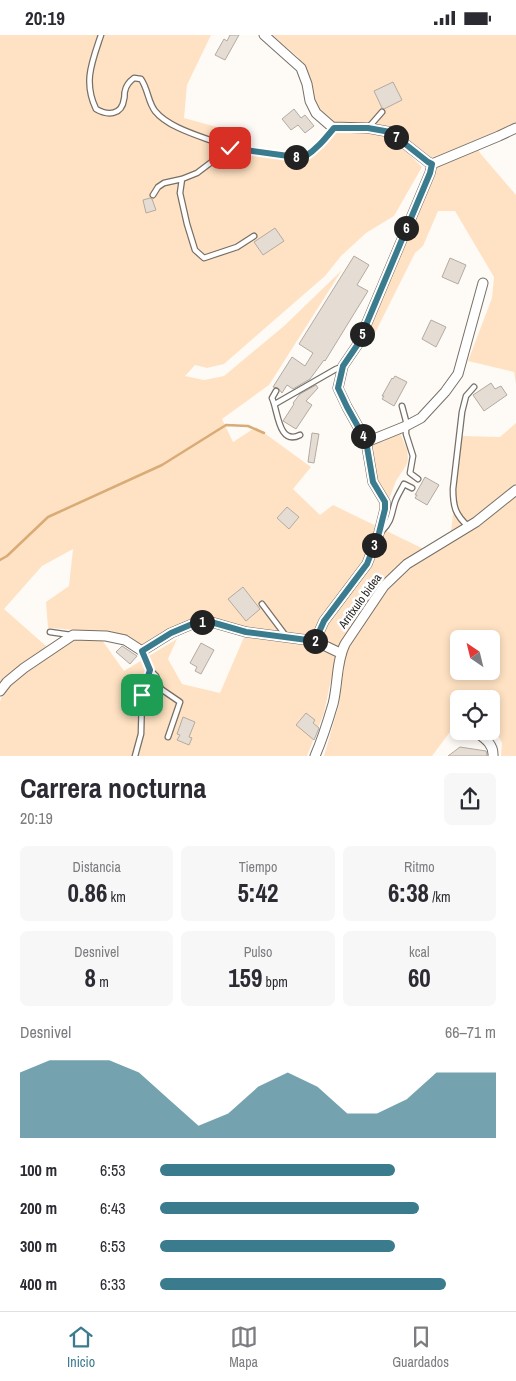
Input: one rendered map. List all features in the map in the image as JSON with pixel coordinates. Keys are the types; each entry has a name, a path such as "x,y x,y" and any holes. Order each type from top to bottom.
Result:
{"street":[{"path":"264,35 301,68 307,84 310,101 316,113 332,127 368,128 390,132 432,164"},
{"path":"432,164 516,128"},
{"path":"315,641 324,621 367,564 379,533 385,509 385,502 373,482 366,441 338,388 343,366 358,344 430,173 432,164"},
{"path":"366,441 406,426 421,418 440,398 458,374 483,283"},
{"name":"Arritxulo bidea","path":"315,756 333,704 340,653 344,643 384,586 407,564 469,527 516,490"},
{"path":"0,691 6,682 24,667 73,635 106,636 125,640 142,651 171,633 197,622 211,622 246,632 315,641 340,653"},
{"path":"485,740 494,750 493,756"}],"lane":[{"path":"101,35 93,55 89,82 90,93 96,109 103,113 113,113 120,109 124,101 125,90 129,82 134,78 141,79 145,84 151,104 162,118 182,129 230,148 303,158 310,154 334,128"},
{"path":"368,128 382,112"},
{"path":"153,195 158,187 164,183 197,173 230,148"},
{"path":"182,179 180,193 195,250 204,258 237,247 254,236"},
{"path":"275,404 343,366"},
{"path":"469,527 460,520 456,512 453,501 453,489 462,412 466,396 474,387"},
{"path":"276,391 272,398 283,432 286,437 291,438 300,435"},
{"path":"402,406 406,434 413,456 410,473 418,479"},
{"path":"379,533 389,523 395,501 404,484 412,488"},
{"path":"262,604 287,637"},
{"path":"50,632 73,635"},
{"path":"142,651 150,670 156,676 162,689 180,702 168,737"},
{"path":"135,756 141,734 142,695 150,670"}],"shaded area":[{"path":"0,35 211,35 187,85 184,118 235,132 223,149 296,162 313,155 334,133 367,131 391,136 422,167 394,216 366,233 341,256 325,276 224,364 207,368 195,365 185,376 204,380 224,376 284,326 342,270 269,385 222,419 233,442 256,427 311,467 293,489 320,515 333,505 432,553 450,540 462,436 500,437 516,423 516,756 501,756 500,690 450,690 450,732 432,756 324,756 339,704 346,650 312,636 247,628 206,617 168,631 143,646 117,633 48,628 46,602 69,586 73,549 42,566 4,609 54,653 75,638 102,640 124,671 177,639 168,659 182,684 220,693 244,637 313,646 336,656 324,713 307,756 0,756 0,702 2,695 0,693"},
{"path":"272,35 516,35 516,123 434,158 424,155 393,128 367,123 339,124 331,121 318,109 305,70 298,57"},
{"path":"478,148 480,153 516,195 516,384 514,372 468,361 492,298 494,277 455,211 438,211 423,246 415,253 371,341 362,343 435,167"},
{"path":"400,433 407,449 407,464 396,481 388,502 376,480 370,444"}],"building":[{"path":"230,35 239,35 225,60 215,55 224,39 227,41"},
{"path":"393,82 402,100 384,109 374,91"},
{"path":"294,109 301,118 305,115 314,126 305,133 298,125 291,130 282,119"},
{"path":"150,198 156,210 146,213 143,200"},
{"path":"275,228 284,241 263,255 254,242"},
{"path":"354,256 369,265 357,285 368,291 325,361 310,379 293,389 287,385 282,393 278,388 273,387 292,357 305,366 313,353 299,344"},
{"path":"450,258 466,265 458,284 442,277"},
{"path":"431,320 446,327 436,347 422,339"},
{"path":"395,376 407,382 394,406 382,399 384,396 382,396"},
{"path":"491,383 495,389 501,386 507,395 484,411 473,395"},
{"path":"316,385 318,388 306,401 312,405 296,429 283,421 300,394"},
{"path":"312,433 319,434 314,463 308,462"},
{"path":"425,477 439,485 427,505 415,498"},
{"path":"287,507 299,517 289,529 277,518"},
{"path":"243,587 260,609 246,621 228,599"},
{"path":"201,643 214,650 201,674 195,671 197,667 190,663"},
{"path":"122,646 137,656 130,664 116,652"},
{"path":"306,713 315,720 313,723 319,728 314,740 296,725"},
{"path":"183,717 195,722 189,737 192,738 189,745 177,740 180,735 177,734"},
{"path":"460,747 486,751 487,756 448,756"}],"waterway":[{"path":"0,560 7,556 48,517 162,465 226,425 248,426 264,433"}],"route":[{"path":"142,695 150,670 142,651 171,633 197,622 211,622 246,632 315,641 324,621 367,564 379,533 385,509 385,502 373,482 366,441 338,388 343,366 358,344 430,173 432,164 390,132 368,128 334,128 310,154 303,158 230,148"}]}
